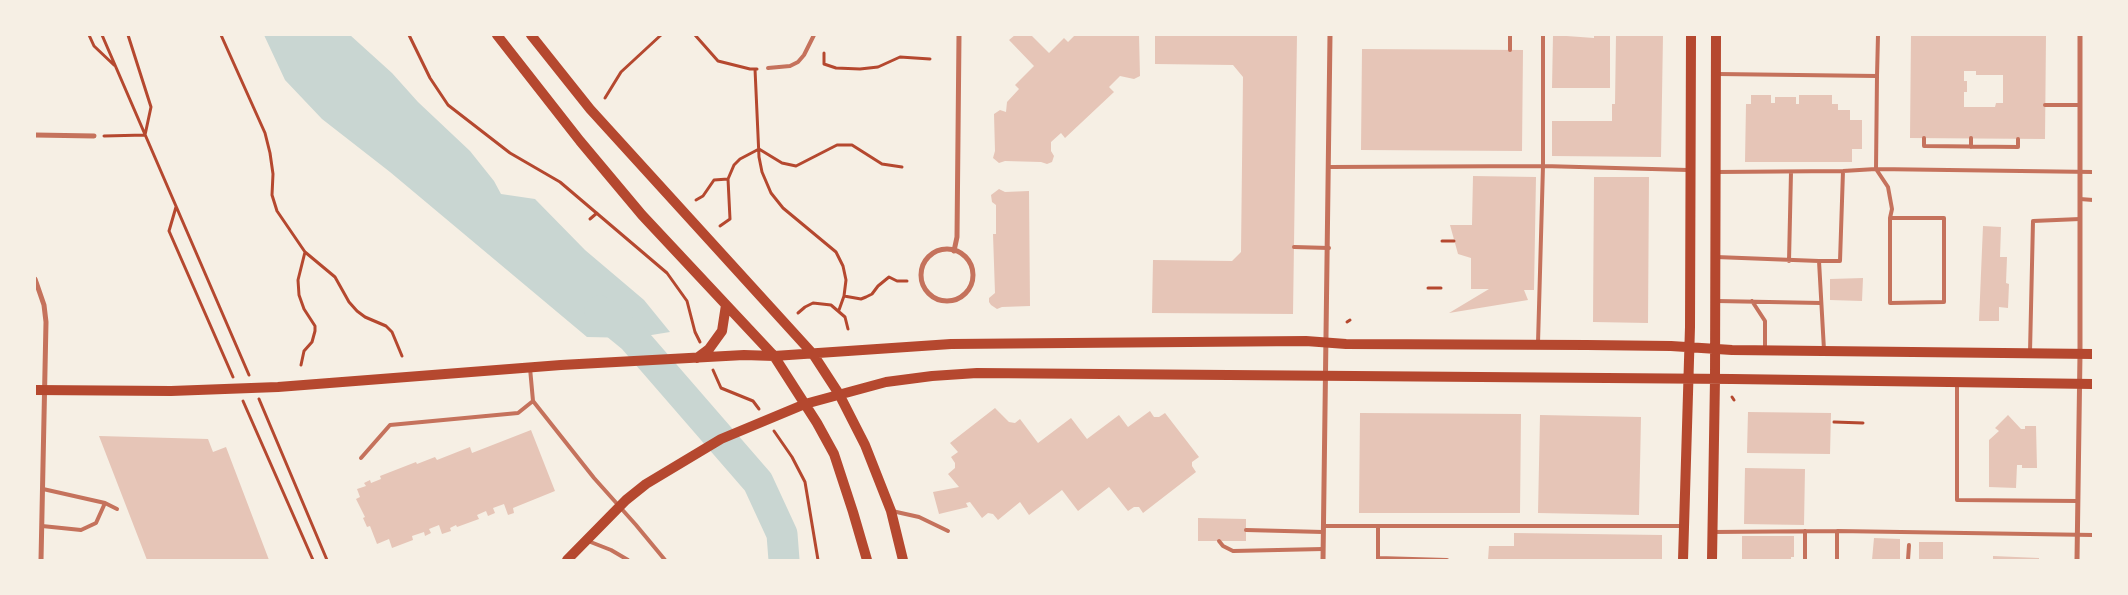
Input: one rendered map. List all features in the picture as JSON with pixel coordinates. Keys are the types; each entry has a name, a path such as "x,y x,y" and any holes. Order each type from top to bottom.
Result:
{"main road":[{"path":"497,35 580,141 623,192 774,356 834,454 867,560"},
{"path":"531,35 590,109 814,354 839,394 865,446 891,511 903,560"},
{"path":"1683,560 1689,348 1691,35"},
{"path":"1712,560 1717,172 1716,35"},
{"path":"698,358 709,348 722,331 726,305"},
{"path":"40,390 171,391 278,387 561,365 744,355 814,354 951,344 1327,342 1715,350 2093,354"},
{"path":"567,560 623,503 646,484 697,452 749,426 805,404 886,382 932,376 977,373 2093,384"}],"street":[{"path":"954,251 957,237 959,35"},
{"path":"1323,560 1330,167 1330,35"},
{"path":"2077,560 2080,354 2080,35"},
{"path":"35,135 94,136"},
{"path":"938,251 954,251 963,255 968,261 972,277 970,286 960,297 948,301 942,300 928,294 923,286 921,269 930,255 938,251"},
{"path":"35,279 44,306 46,322 40,390 43,489 41,560"}],"lane":[{"path":"768,68 790,66 798,62 804,55 814,35"},
{"path":"1510,35 1510,50"},
{"path":"1538,345 1543,166 1543,35"},
{"path":"1878,35 1876,169 1888,187 1892,209 1890,218 1890,302 1944,302 1944,218 1890,218"},
{"path":"1717,74 1877,76"},
{"path":"2045,105 2080,105"},
{"path":"1924,138 1924,146 1971,147 2018,147 2018,139"},
{"path":"1971,138 1971,147"},
{"path":"1330,167 1543,166 1691,170"},
{"path":"1717,172 1876,169 2093,172"},
{"path":"1716,257 1789,261 1840,261 1843,171"},
{"path":"1789,261 1791,172"},
{"path":"2080,199 2093,200"},
{"path":"2030,353 2033,221 2080,219"},
{"path":"1294,247 1328,248"},
{"path":"1819,261 1824,351"},
{"path":"1715,301 1821,303"},
{"path":"1752,302 1765,321 1765,350"},
{"path":"530,368 533,401 594,478 623,503 665,560"},
{"path":"1957,382 1957,500 2078,501"},
{"path":"361,458 390,425 518,413 533,401"},
{"path":"43,489 105,503 118,509"},
{"path":"42,526 81,530 96,523 105,503"},
{"path":"891,511 919,517 948,530"},
{"path":"1324,526 1684,526"},
{"path":"1378,526 1378,559 1448,560"},
{"path":"1246,530 1323,532"},
{"path":"1805,560 1806,531"},
{"path":"1712,532 1837,531 2093,535"},
{"path":"1837,531 1837,560"},
{"path":"586,540 612,550 628,560"},
{"path":"1219,541 1223,546 1233,551 1323,549"},
{"path":"1908,545 1908,560"}],"path":[{"path":"89,35 94,46 116,66"},
{"path":"102,35 237,348"},
{"path":"128,35 151,107 145,135"},
{"path":"221,35 265,133 270,153 274,204 305,252 335,277 349,302 357,311 392,332 402,356"},
{"path":"409,35 430,78 448,105 510,153 560,182 666,273 687,301 695,332"},
{"path":"605,98 621,72 661,35"},
{"path":"695,35 718,61 755,69 762,172 771,194 783,208 836,252 843,266 846,280 844,296 839,310"},
{"path":"824,53 824,64 836,68 860,69 878,67 900,57 930,59"},
{"path":"94,136 145,135"},
{"path":"759,149 782,163 796,166 837,145 852,145 882,164 902,167"},
{"path":"720,226 730,219 728,179 734,165 740,159 759,149"},
{"path":"696,200 703,196 714,180 728,179"},
{"path":"176,206 169,231 220,347"},
{"path":"590,220 597,213"},
{"path":"1442,241 1454,241"},
{"path":"301,364 304,351 312,342 315,331 315,326 304,309 299,295 298,280 305,252"},
{"path":"844,296 861,299 866,297 872,294 889,277 897,281 907,281"},
{"path":"1428,288 1441,288"},
{"path":"798,313 813,303 831,305 845,317 848,329"},
{"path":"718,381 721,388 753,401 763,415"},
{"path":"1834,422 1863,423"},
{"path":"772,428 792,457 805,482 818,560"},
{"path":"273,433 327,560"},
{"path":"258,434 314,560"}],"shaded area":[{"path":"264,35 350,35 392,73 418,102 470,151 494,181 501,194 535,199 585,250 644,300 670,332 633,338 587,337 390,172 322,119 285,80"}],"building":[{"path":"1015,35 1031,35 1049,53 1064,38 1068,42 1075,35 1139,35 1140,76 1134,79 1120,76 1109,87 1114,92 1065,138 1061,133 1051,142 1051,151 1054,156 1052,162 1047,164 1041,162 1005,161 999,163 993,158 995,151 994,114 1000,110 1006,112 1007,102 1019,89 1015,85 1034,66 1009,40"},
{"path":"1155,35 1297,35 1293,314 1152,313 1153,260 1232,261 1241,252 1243,77 1233,65 1155,64"},
{"path":"1553,35 1594,38 1594,35 1610,35 1610,88 1552,88"},
{"path":"1616,35 1663,35 1661,157 1552,156 1552,121 1612,121 1612,104 1615,104"},
{"path":"1911,35 2046,35 2045,139 1910,138","holes":["1964,71 1976,71 1976,75 2003,75 2003,103 1996,103 1995,107 1964,107 1964,92 1967,92 1967,81 1964,81"]},
{"path":"1362,49 1523,50 1522,151 1361,150"},
{"path":"1751,95 1771,95 1771,103 1775,103 1775,97 1796,97 1796,104 1799,104 1799,95 1832,95 1832,104 1838,104 1838,110 1850,110 1850,120 1862,120 1862,149 1852,149 1852,162 1745,162 1746,104 1751,104"},
{"path":"1473,176 1536,177 1534,290 1524,290 1528,300 1449,313 1489,289 1471,289 1471,258 1458,254 1450,225 1472,225"},
{"path":"1594,177 1649,177 1648,323 1593,322"},
{"path":"999,189 1005,192 1029,191 1030,306 1002,307 997,309 989,302 989,298 995,293 993,234 996,234 996,205 992,202 991,195"},
{"path":"1983,226 2001,227 2000,257 2007,257 2006,283 2009,284 2008,308 1999,307 1999,321 1979,321"},
{"path":"1863,278 1862,301 1830,300 1830,279"},
{"path":"995,408 1009,422 1015,423 1020,419 1038,443 1071,418 1087,439 1119,415 1128,427 1150,411 1154,417 1159,417 1165,413 1199,457 1192,462 1196,472 1143,513 1139,507 1134,507 1128,511 1109,487 1078,511 1062,490 1029,515 1020,502 998,520 993,514 988,513 982,518 970,502 966,503 968,507 939,514 933,492 959,487 948,474 955,468 955,463 951,457 958,452 950,443"},
{"path":"1748,412 1831,413 1830,454 1747,453"},
{"path":"1360,413 1521,414 1520,513 1359,513"},
{"path":"1540,415 1641,417 1639,515 1538,513"},
{"path":"2008,415 2021,429 2025,429 2025,426 2036,426 2037,468 2022,468 2022,465 2017,465 2016,488 1989,487 1989,440 1999,431 1995,428"},
{"path":"531,430 555,491 513,508 514,513 508,515 504,504 493,508 495,513 488,516 486,511 477,515 479,519 457,527 456,525 450,528 451,531 442,534 439,525 429,529 431,533 425,536 424,532 412,536 413,540 392,548 389,539 377,544 370,526 367,527 363,518 365,517 356,499 360,497 357,489 366,486 364,483 370,480 371,483 381,479 380,476 416,462 417,464 435,457 437,460 470,447 472,453"},
{"path":"99,436 208,439 213,452 226,447 269,560 147,560"},
{"path":"1745,468 1805,469 1804,525 1744,524"},
{"path":"1198,518 1246,519 1246,541 1198,541"},
{"path":"1514,533 1662,535 1662,560 1488,560 1489,546 1514,546"},
{"path":"1742,536 1794,536 1794,557 1791,557 1791,560 1742,560"},
{"path":"1874,538 1900,539 1900,560 1872,560"},
{"path":"1919,542 1943,542 1943,560 1919,560"},
{"path":"1993,556 2039,558 2039,560 1993,560"}],"waterway":[{"path":"600,311 633,338 758,482 782,534 784,560"}]}
